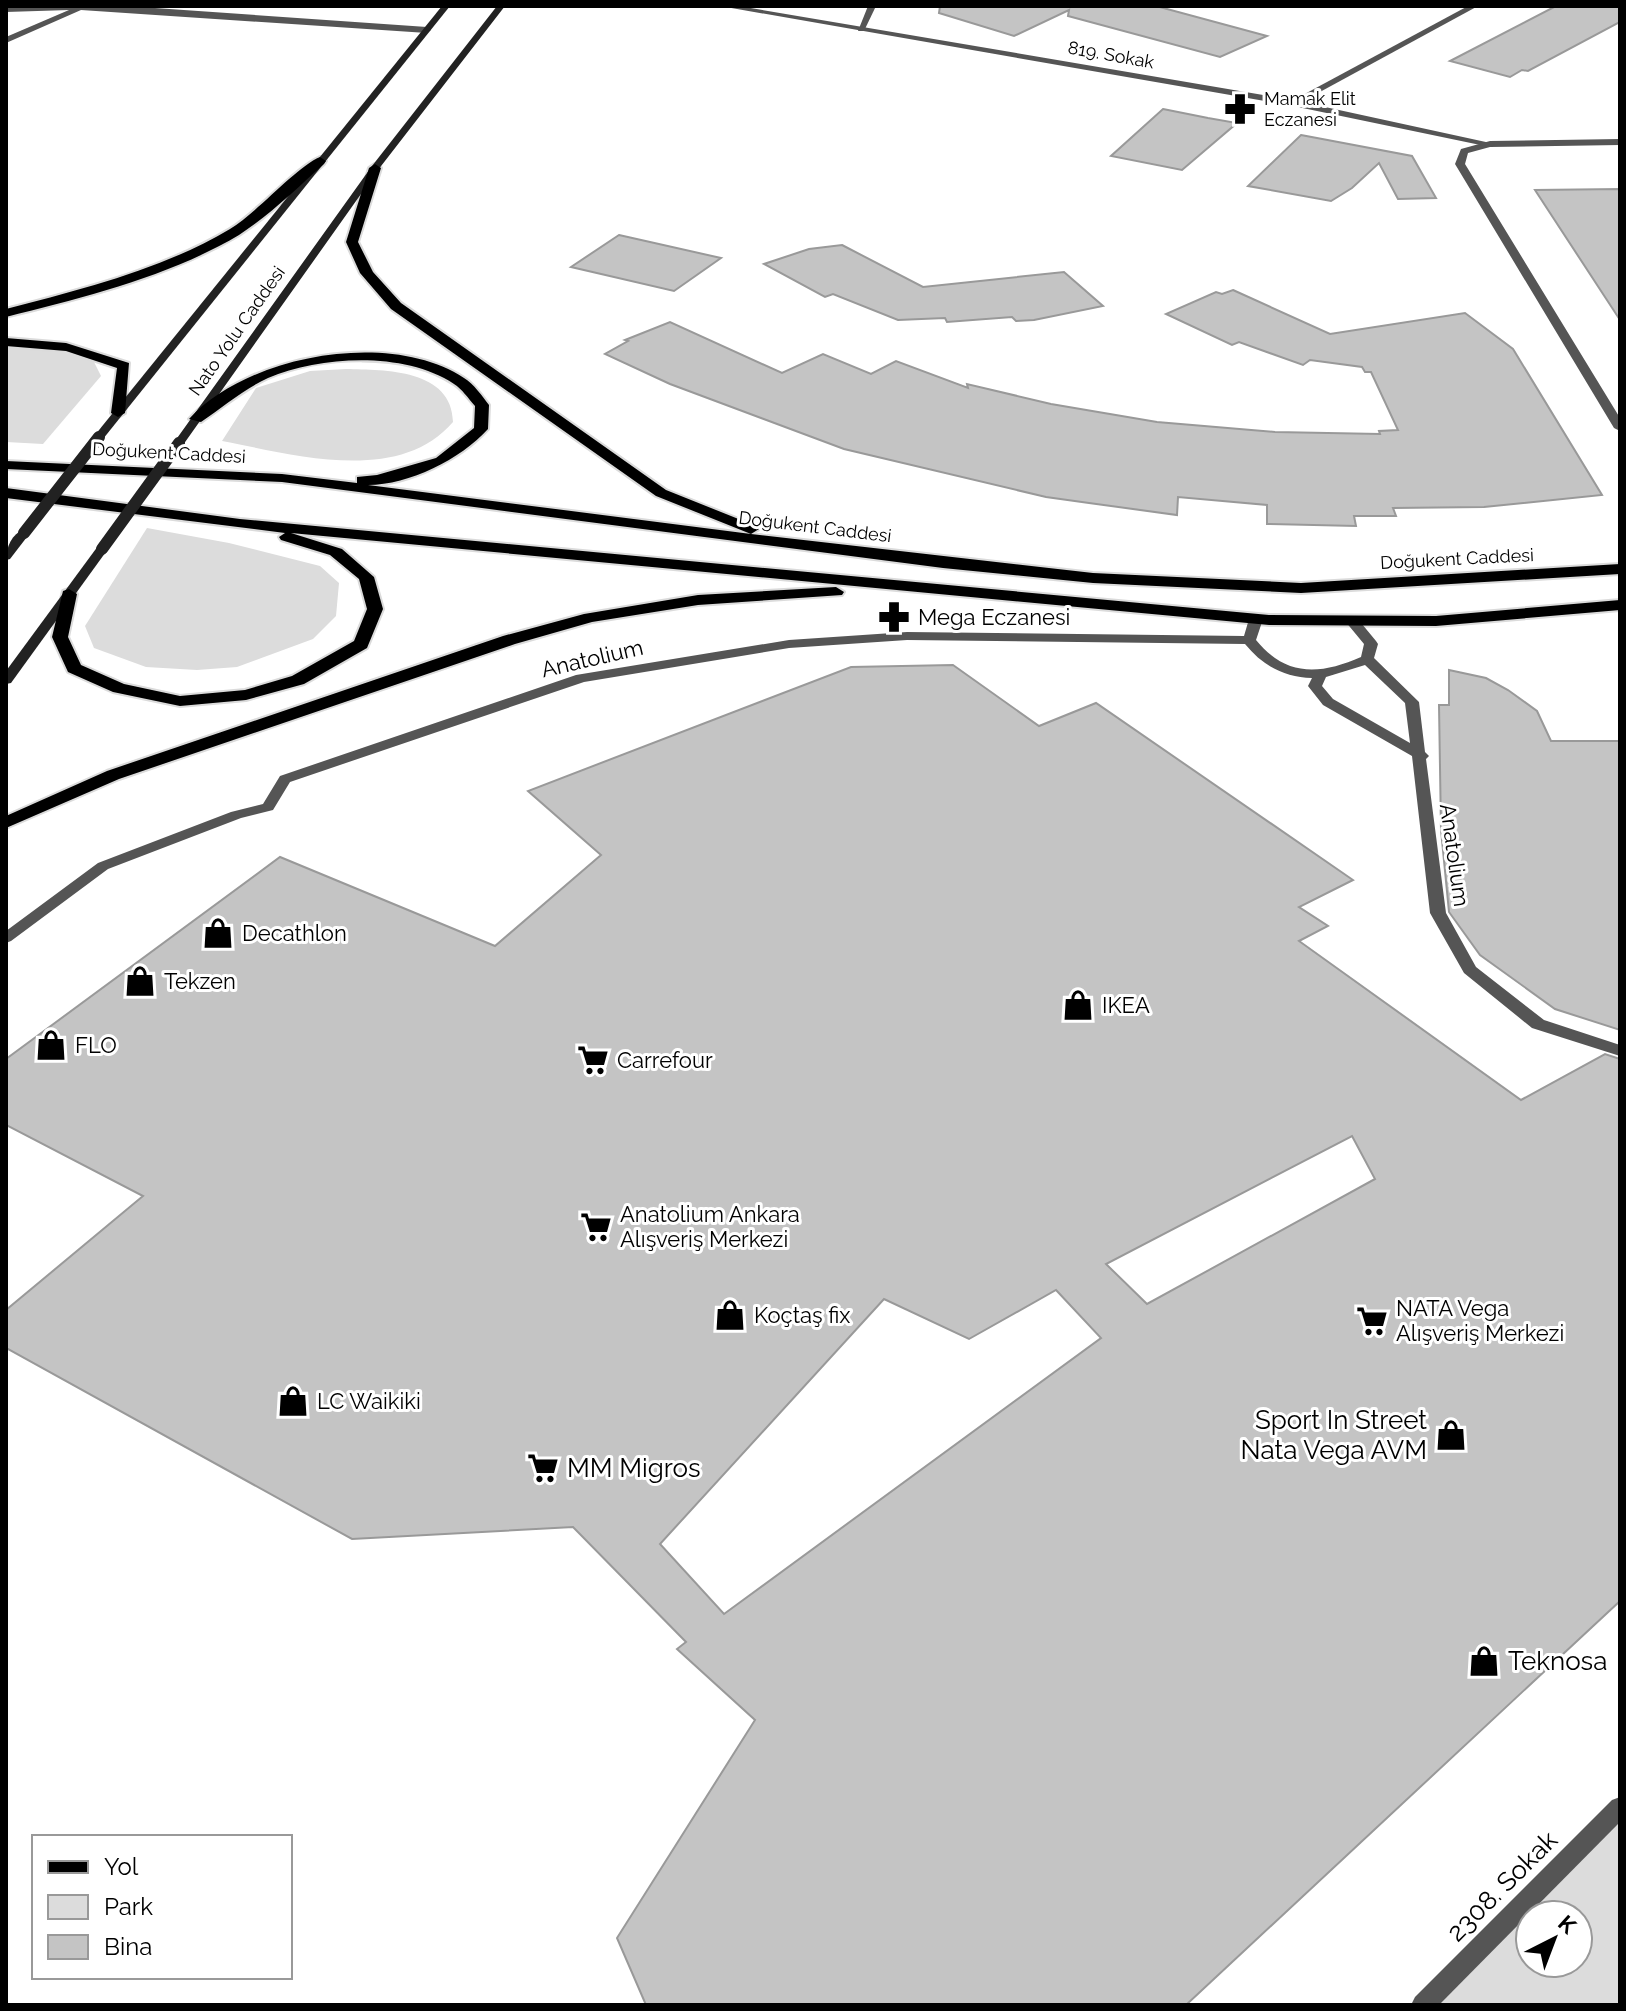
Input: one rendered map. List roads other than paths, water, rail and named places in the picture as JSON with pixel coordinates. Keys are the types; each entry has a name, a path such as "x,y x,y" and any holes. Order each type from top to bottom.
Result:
{"main road":[{"name":"Nato Yolu Caddesi","path":"6,556 446,6"},
{"name":"Nato Yolu Caddesi","path":"6,680 375,168 501,6"},
{"path":"6,313 90,292 168,263 234,232 320,161"},
{"path":"375,168 352,242 367,273 396,306 661,493 726,522 801,544 943,563"},
{"path":"6,342 59,345 88,351 124,366 118,413"},
{"path":"196,419 233,392 268,374 303,364 362,359 416,363 459,380 482,405 481,429 441,461 378,480 282,478"},
{"name":"Doğukent Caddesi","path":"6,465 282,478 943,563 1093,578 1301,588 1620,569"},
{"path":"6,493 240,524 1256,619 1436,621 1620,605"},
{"path":"69,594 60,637 74,668 119,688 180,701 246,695 298,680 361,644 375,609 366,577 336,552 240,524"},
{"path":"6,823 113,775 509,640 590,617 698,600 918,589"}],"street":[{"path":"6,40 85,6"},
{"path":"6,9 85,6 427,30"},
{"name":"819. Sokak","path":"724,6 1293,103 1490,144 1620,142"},
{"path":"861,29 872,6"},
{"path":"1456,6 1471,8"},
{"path":"1293,103 1471,8"},
{"path":"1490,144 1464,151 1460,164 1620,428"},
{"path":"1256,619 1249,640 1262,659 1294,672 1321,674 1346,671 1367,659"},
{"name":"Anatolium","path":"1352,621 1371,644 1367,659 1412,702 1422,756 1438,913 1470,970 1538,1024 1620,1051"},
{"name":"Anatolium","path":"6,938 103,866 236,815 268,807 285,779 581,678 789,644 907,636 1249,640"},
{"path":"1321,674 1315,686 1328,702 1422,756"},
{"name":"2308. Sokak","path":"1423,2005 1620,1807"}],"place":[{"name":"Mamak Elit Eczanesi","path":"1240,109"},
{"name":"Mega Eczanesi","path":"894,617"},
{"name":"Decathlon","path":"218,933"},
{"name":"Tekzen","path":"140,981"},
{"name":"IKEA","path":"1078,1005"},
{"name":"FLO","path":"51,1045"},
{"name":"Carrefour","path":"593,1060"},
{"name":"Anatolium Ankara Alışveriş Merkezi","path":"596,1227"},
{"name":"Koçtaş fix","path":"730,1315"},
{"name":"NATA Vega Alışveriş Merkezi","path":"1372,1321"},
{"name":"LC Waikiki","path":"293,1401"},
{"name":"Sport In Street Nata Vega AVM","path":"1451,1435"},
{"name":"MM Migros","path":"543,1468"},
{"name":"Teknosa","path":"1484,1661"}]}
